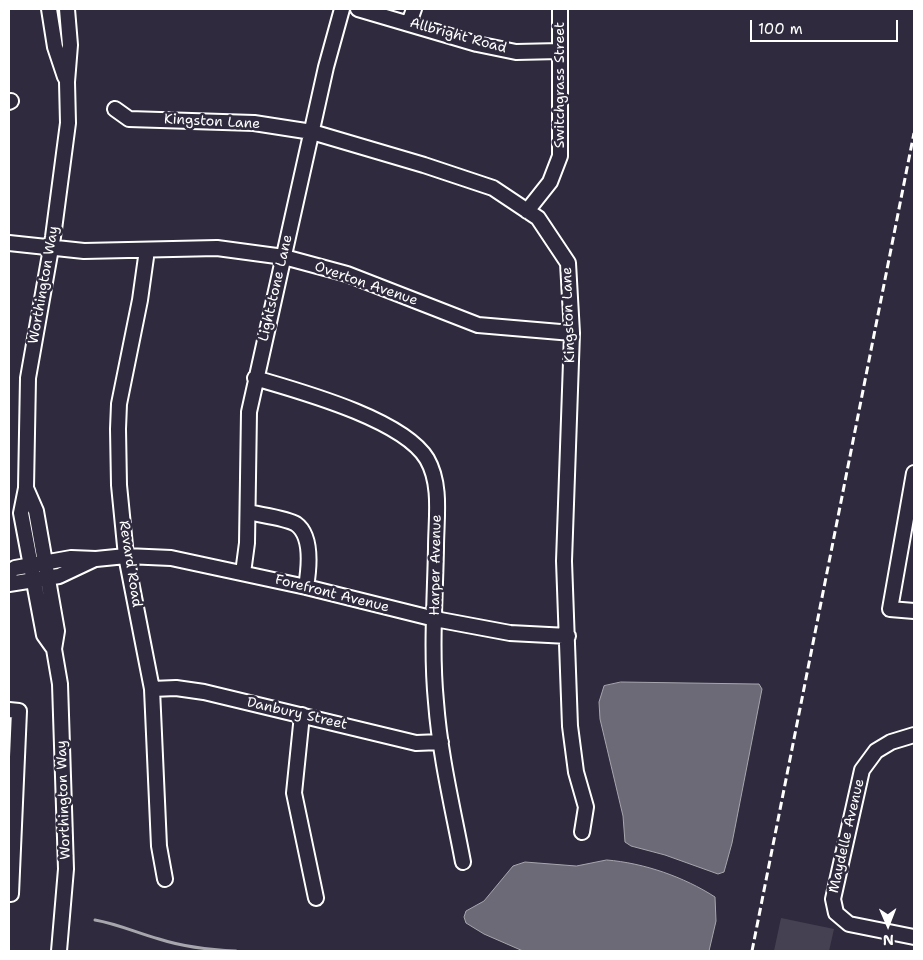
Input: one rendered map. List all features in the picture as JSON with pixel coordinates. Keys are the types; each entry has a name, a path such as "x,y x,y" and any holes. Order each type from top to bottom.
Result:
{"street":[{"name":"Worthington Way","path":"49,9 55,48 67,82"},
{"name":"Worthington Way","path":"26,488 28,378 51,248 68,123 67,82 70,45 68,9"},
{"name":"Lightstone Lane","path":"243,572 247,543 249,412 255,378 326,67 342,9"},
{"name":"Allbright Road","path":"358,9 477,44 516,52 560,51"},
{"path":"409,23 414,9"},
{"name":"Switchgrass Street","path":"527,210 550,182 560,156 560,9"},
{"name":"Kingston Lane","path":"115,109 129,119 254,123 312,132 493,188 538,218 568,263 572,333 564,561 572,750 586,807 582,832"},
{"name":"Overton Avenue","path":"9,243 84,252 216,248 284,257 347,274 478,325 572,333"},
{"name":"Revard Road","path":"147,250 140,300 120,404 118,428 119,485 126,556 152,689 157,758 159,846 165,879"},
{"name":"Harper Avenue","path":"255,378 313,395 365,415 402,435 426,458 437,483 434,676 441,742 463,862"},
{"path":"914,473 890,609 914,610"},
{"path":"26,488 36,511 49,578 57,631 54,650"},
{"path":"26,488 21,513 30,566 44,635 54,650"},
{"path":"248,512 295,523 303,531 309,569 306,587"},
{"name":"Forefront Avenue","path":"9,572 71,558 96,559 126,556 171,558 243,572 435,619 510,633 568,636"},
{"name":"Forefront Avenue","path":"9,584 49,578 74,571 96,559"},
{"name":"Worthington Way","path":"54,650 60,684 65,855 59,951"},
{"name":"Danbury Street","path":"152,689 189,690 302,714 416,743 441,742"},
{"path":"10,894 14,710"},
{"path":"302,714 294,793 316,898"},
{"name":"Maydelle Avenue","path":"914,735 892,742 876,751 862,770 833,899 836,913 849,924 914,937"}],"shaded area":[{"path":"621,682 759,684 762,689 732,843 724,872 718,874 665,855 631,846 625,842 623,816 600,719 599,702 604,686"},
{"path":"607,860 635,864 663,872 690,883 715,897 716,921 709,951 523,951 484,934 466,923 464,917 466,911 484,901 513,866 525,862 576,866"},
{"path":"781,918 834,929 829,951 774,951"}],"waterway":[{"path":"95,920 178,944 206,949 236,951"}],"railway":[{"path":"752,951 914,133"}]}
